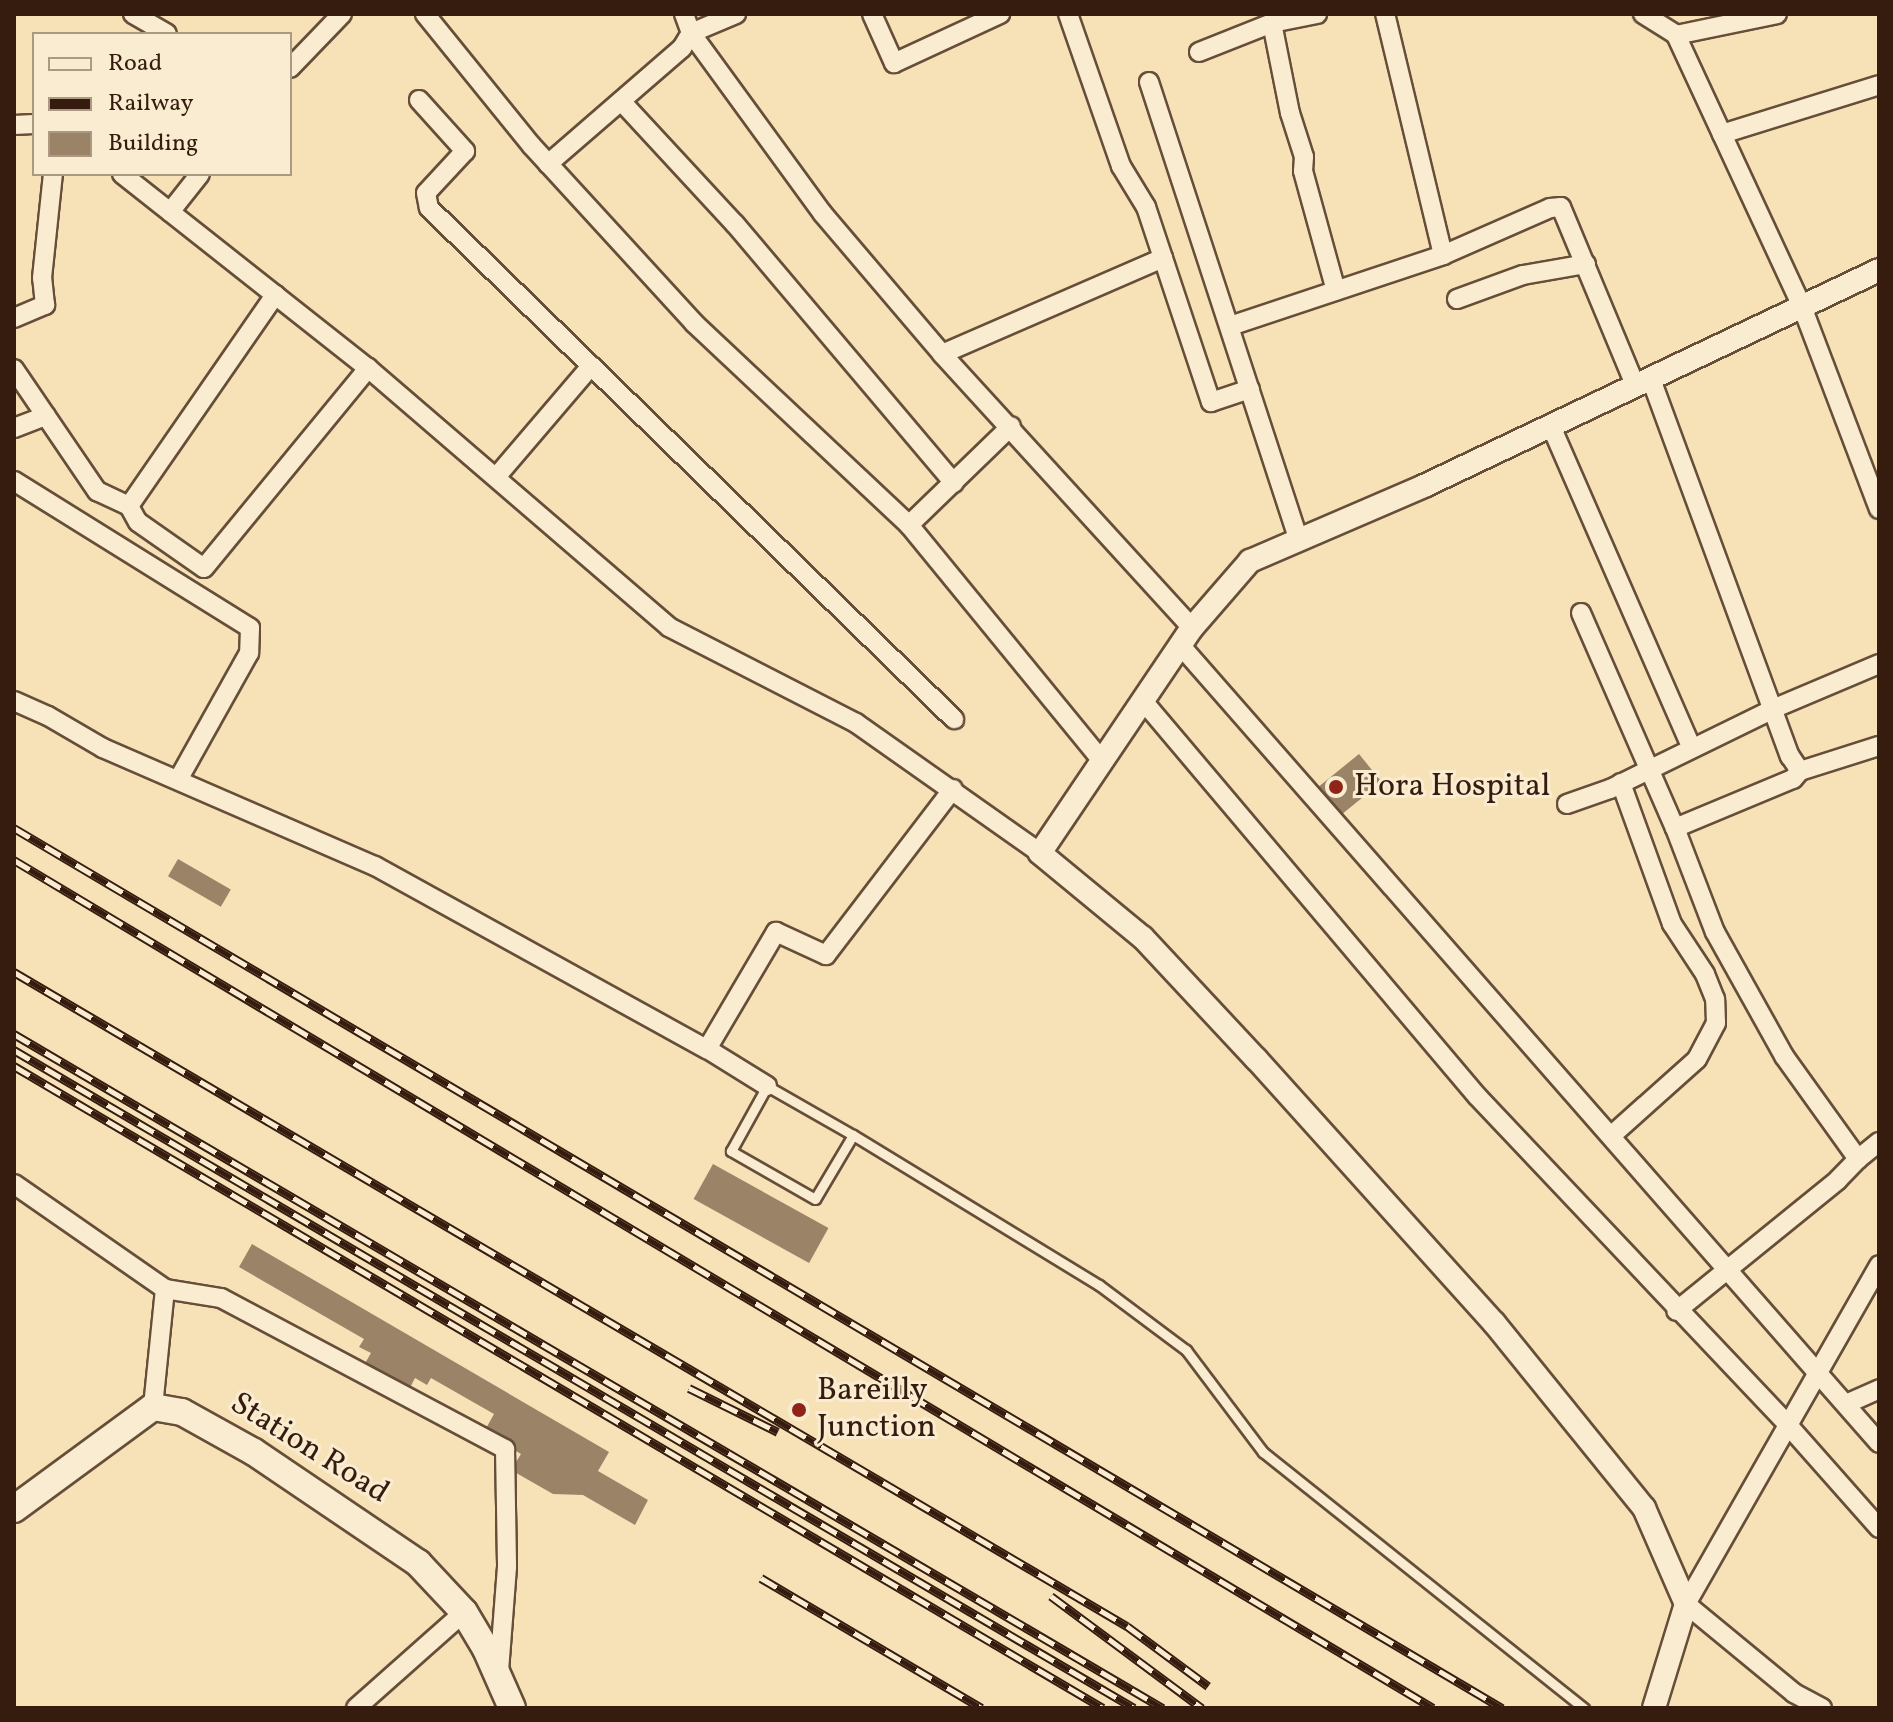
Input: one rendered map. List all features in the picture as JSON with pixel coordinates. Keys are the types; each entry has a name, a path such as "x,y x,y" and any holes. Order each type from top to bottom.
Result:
{"main road":[{"path":"14,1509 153,1407"},
{"name":"Station Road","path":"153,1407 182,1412 199,1420 303,1483 398,1546 443,1586 464,1612 512,1708"}],"street":[{"path":"133,14 163,26"},
{"path":"292,66 342,14"},
{"path":"425,14 548,164 694,323 909,525 1102,761"},
{"path":"684,14 691,33 823,214 942,354 1011,426 1186,637 1611,1136 1879,1443"},
{"path":"548,164 682,48 691,33 736,14"},
{"path":"872,14 894,63 1000,14"},
{"path":"1068,14 1121,166 1146,207 1211,402 1250,389"},
{"path":"1199,52 1272,23 1317,14"},
{"path":"1385,14 1443,255"},
{"path":"1643,14 1676,35 1803,309 1879,509"},
{"path":"1676,35 1777,14"},
{"path":"1272,23 1290,113 1301,143 1303,171 1336,291"},
{"path":"1149,82 1299,540"},
{"path":"1722,134 1879,85"},
{"path":"419,100 465,151 426,193 426,203 954,719"},
{"path":"621,101 735,224 954,483"},
{"path":"14,318 45,305 42,278 53,176"},
{"path":"125,176 368,368 669,627 856,723 1040,853 1143,938 1494,1323 1644,1508 1686,1604 1794,1693 1822,1708"},
{"path":"170,212 198,176"},
{"path":"1230,326 1443,255 1550,208 1561,207 1644,383 1775,708 1790,756 1800,771"},
{"path":"942,354 1163,258"},
{"path":"1457,299 1523,275 1586,264"},
{"path":"1040,853 1186,637 1250,561 1644,383 1879,270"},
{"path":"129,506 275,295"},
{"path":"497,476 591,366"},
{"path":"193,593 204,568 368,368"},
{"path":"14,369 97,491 129,506 138,522 204,568"},
{"path":"14,428 46,416"},
{"path":"909,525 1011,426"},
{"path":"1551,426 1691,747"},
{"path":"14,481 250,628 249,653 178,780"},
{"path":"1581,613 1675,828 1715,932 1784,1056 1858,1159"},
{"path":"1567,804 1621,783 1775,708 1879,664"},
{"path":"14,701 89,737 103,748 375,866 707,1049 767,1086"},
{"path":"1144,702 1467,1085 1676,1311 1787,1424 1879,1528"},
{"path":"1675,828 1793,779 1800,771 1879,746"},
{"path":"1611,1136 1697,1059 1716,1023 1715,999 1705,974 1672,924 1621,783"},
{"path":"707,1049 776,932 826,955 953,789"},
{"path":"1676,1311 1838,1180 1879,1142"},
{"path":"14,1184 165,1289 221,1298 505,1449 507,1567 498,1676"},
{"path":"1654,1708 1686,1604 1879,1265"},
{"path":"153,1407 165,1289"},
{"path":"1846,1404 1879,1389"},
{"path":"356,1708 464,1612"}],"lane":[{"path":"853,1135 815,1199 731,1151 767,1086 853,1135 1099,1285 1186,1350 1263,1452 1584,1708"}],"building":[{"path":"1359,754 1382,782 1337,818 1314,791"},
{"path":"178,859 231,890 221,907 168,876"},
{"path":"713,1164 828,1228 809,1263 694,1199"},
{"path":"252,1244 609,1452 598,1471 648,1500 635,1525 583,1495 553,1494 511,1470 521,1454 484,1432 494,1414 431,1378 427,1385 415,1378 402,1403 357,1377 371,1353 359,1347 364,1339 239,1267"}],"railway":[{"path":"14,828 1502,1708"},
{"path":"14,860 1433,1708"},
{"path":"14,972 1127,1626 1208,1686"},
{"path":"14,1034 1163,1708"},
{"path":"14,1050 1134,1708"},
{"path":"14,1066 1103,1708"},
{"path":"689,1388 778,1432"},
{"path":"761,1578 982,1708"},
{"path":"1051,1596 1202,1708"}],"place":[{"name":"Hora Hospital","path":"1336,787"},
{"name":"Bareilly Junction","path":"799,1410"}]}
